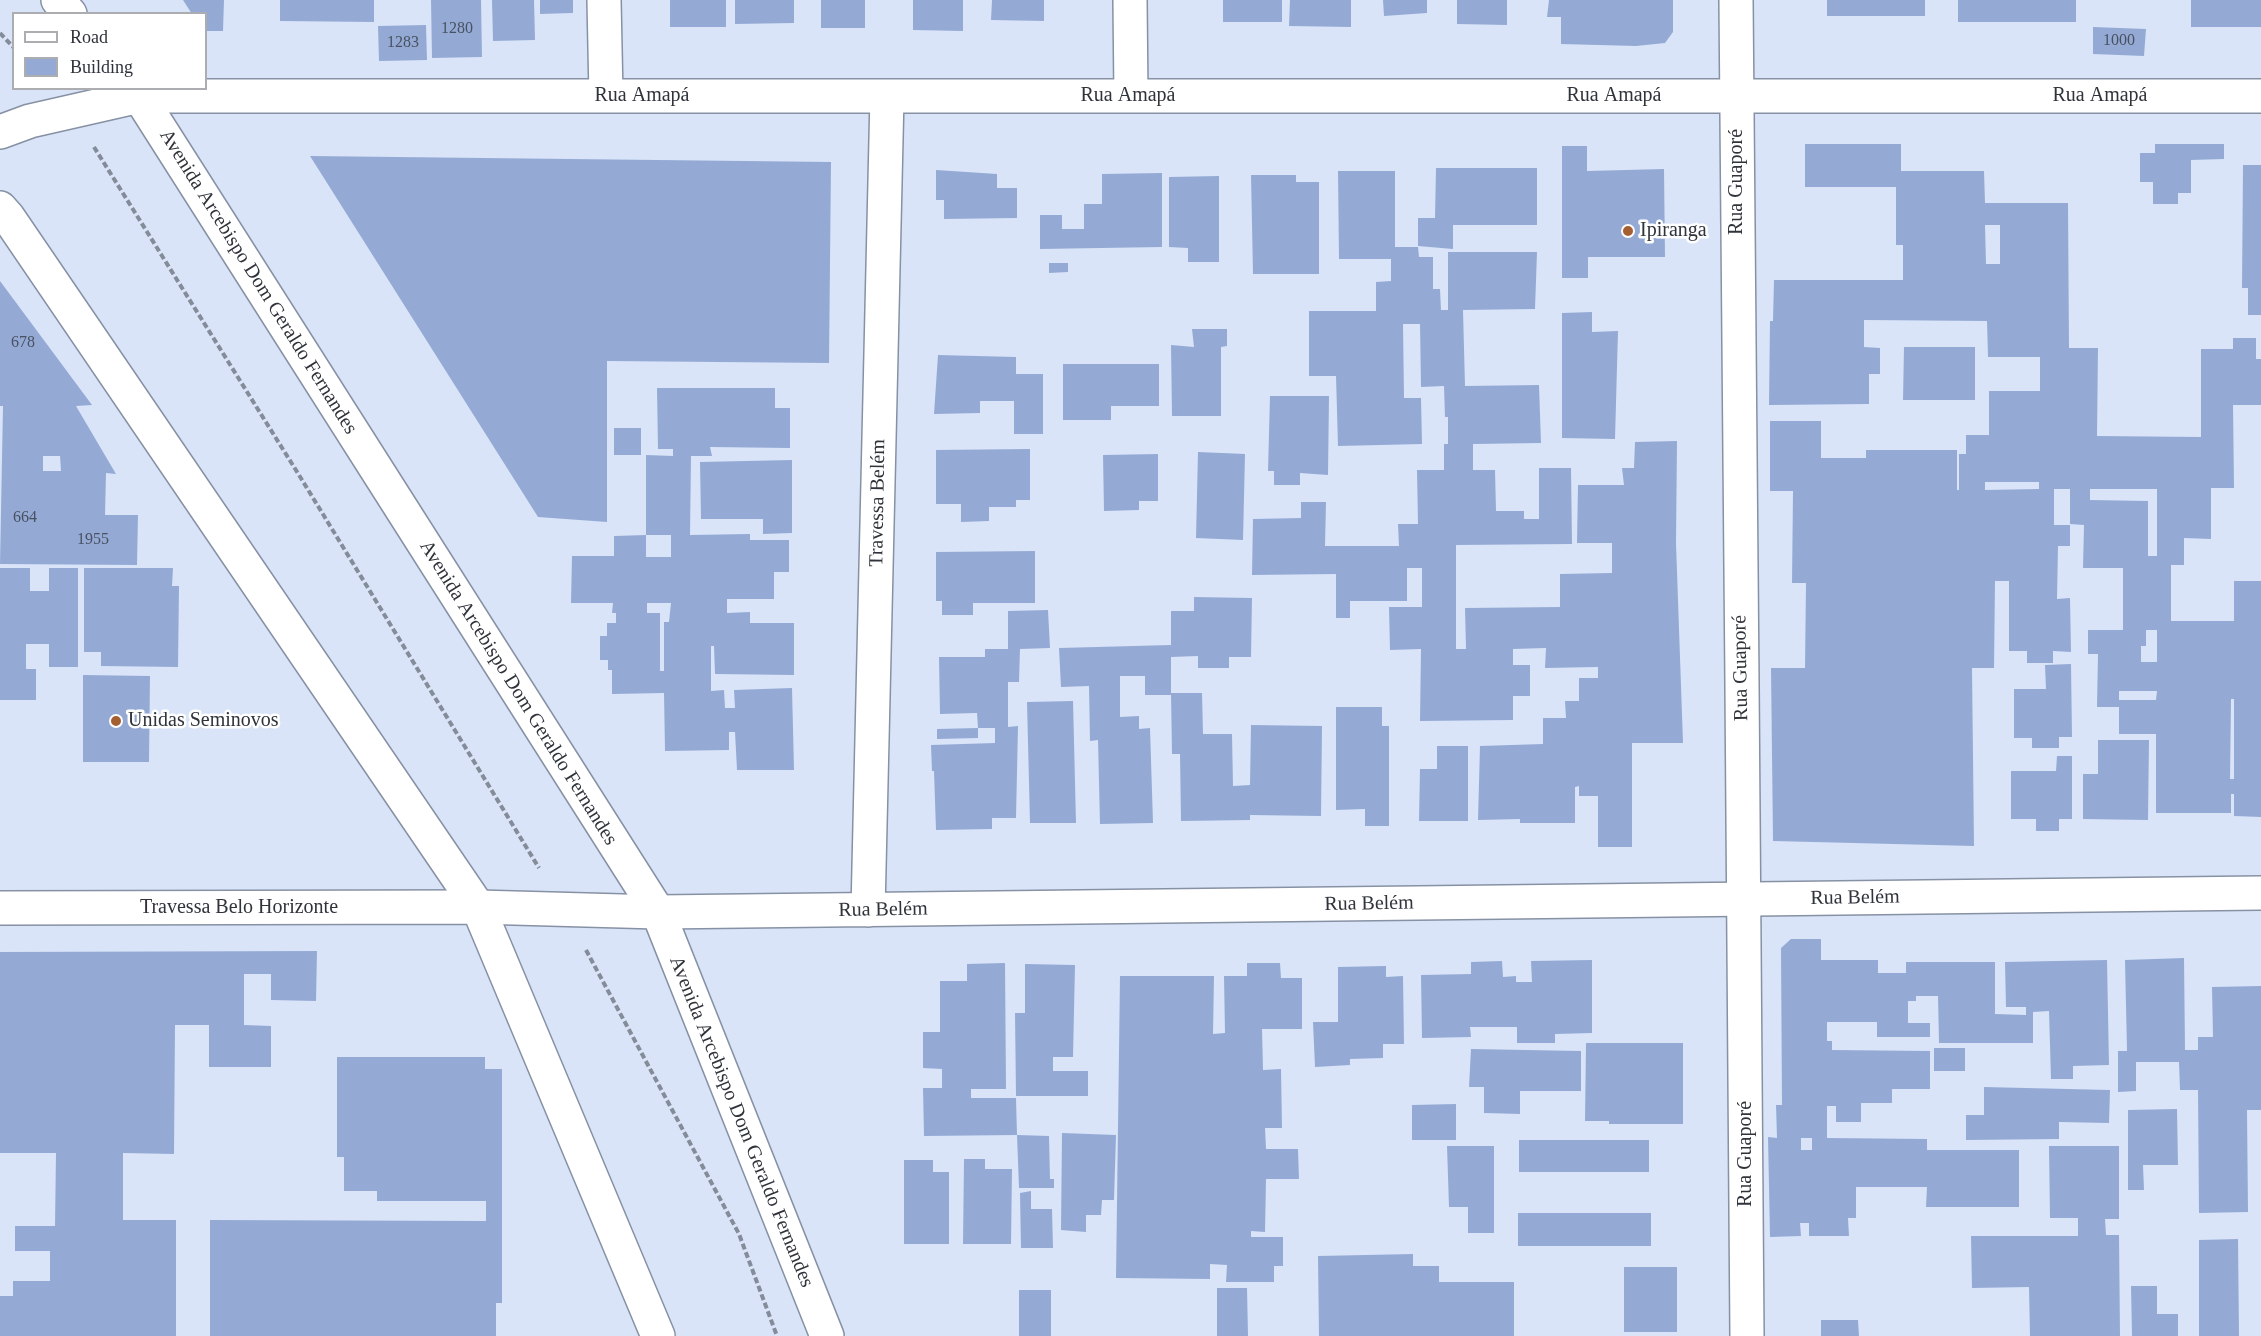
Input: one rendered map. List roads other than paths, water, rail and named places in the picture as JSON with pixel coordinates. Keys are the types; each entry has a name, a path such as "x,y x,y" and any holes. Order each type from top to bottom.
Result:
{"street":[{"path":"604,0 606,96"},
{"path":"1130,0 1131,96"},
{"name":"Rua Guaporé","path":"1736,0 1747,1336"},
{"name":"Rua Amapá","path":"0,132 30,121 72,112 137,92 606,96 2261,96"},
{"name":"Avenida Arcebispo Dom Geraldo Fernandes","path":"137,92 658,912 827,1336"},
{"name":"Travessa Belém","path":"868,910 887,96"},
{"path":"0,208 478,907 658,1336"},
{"name":"Rua Belém","path":"478,907 658,912 2261,893"},
{"name":"Travessa Belo Horizonte","path":"0,908 478,907"}],"place":[{"name":"Ipiranga","path":"1628,231"},
{"name":"Unidas Seminovos","path":"116,721"}]}
